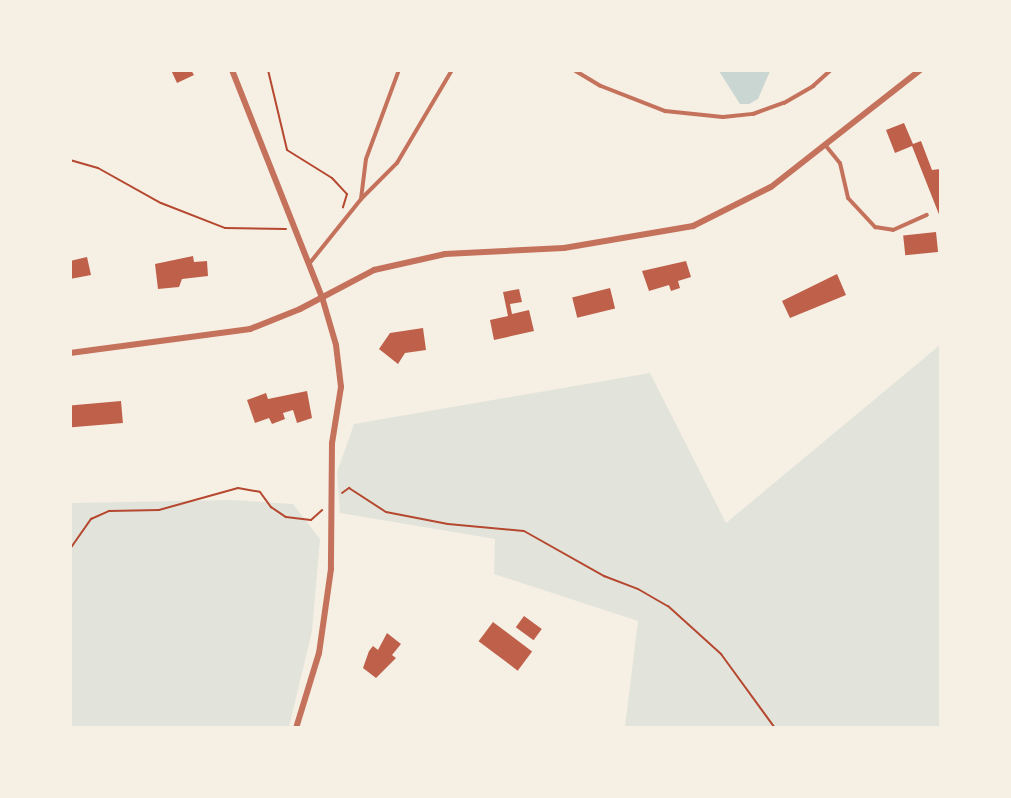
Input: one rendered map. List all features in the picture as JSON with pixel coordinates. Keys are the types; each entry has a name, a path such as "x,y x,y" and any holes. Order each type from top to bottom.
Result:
{"street":[{"path":"232,70 322,297 336,345 340,387 332,443 331,569 319,653 296,728"},
{"path":"70,353 250,329 322,297 374,270 445,254 564,248 650,236 693,226 771,187 920,70"}],"lane":[{"path":"361,199 371,141 399,70"},
{"path":"309,265 361,199 397,163 452,70"},
{"path":"574,70 601,86 665,111 723,117 753,114 784,103 831,70"},
{"path":"826,146 840,163 848,198 875,227 893,230 927,215"}],"path":[{"path":"268,70 287,150 332,178 347,194 340,216"},
{"path":"70,160 98,168 161,204 225,228 295,229"},
{"path":"70,549 91,519 109,511 159,510 238,488 260,492 271,507 286,517 311,520 349,488 386,512 448,524 524,531 578,558 604,576 668,606 721,654 775,728"}],"shaded area":[{"path":"719,71 770,71 758,99 749,104 740,104"},
{"path":"940,345 940,727 625,727 638,621 494,574 495,539 340,513 337,472 354,424 650,373 726,523"},
{"path":"232,500 293,504 320,539 312,631 289,727 71,727 70,503"}],"building":[{"path":"171,70 191,70 194,75 177,83"},
{"path":"904,123 913,144 921,141 932,170 940,169 940,217 912,146 895,153 886,130"},
{"path":"936,232 938,252 905,255 903,235"},
{"path":"193,256 194,262 207,261 208,276 182,279 179,287 158,289 155,264"},
{"path":"87,257 91,275 70,279 70,261"},
{"path":"686,261 691,277 678,281 680,288 671,291 669,285 649,291 642,271"},
{"path":"837,274 846,295 790,318 782,301"},
{"path":"610,288 615,308 577,318 572,297"},
{"path":"519,289 522,302 510,304 512,314 529,310 534,331 494,340 490,320 508,316 503,292"},
{"path":"423,328 426,350 405,353 398,364 379,349 390,333"},
{"path":"307,391 312,418 297,423 293,410 283,413 285,419 272,424 269,418 255,423 247,400 266,393 268,399"},
{"path":"121,401 123,423 72,427 70,405"},
{"path":"524,616 542,629 534,640 516,627"},
{"path":"493,622 532,651 518,671 479,641"},
{"path":"387,633 401,644 392,655 396,658 376,678 363,668 369,651 373,646 378,650"}]}
